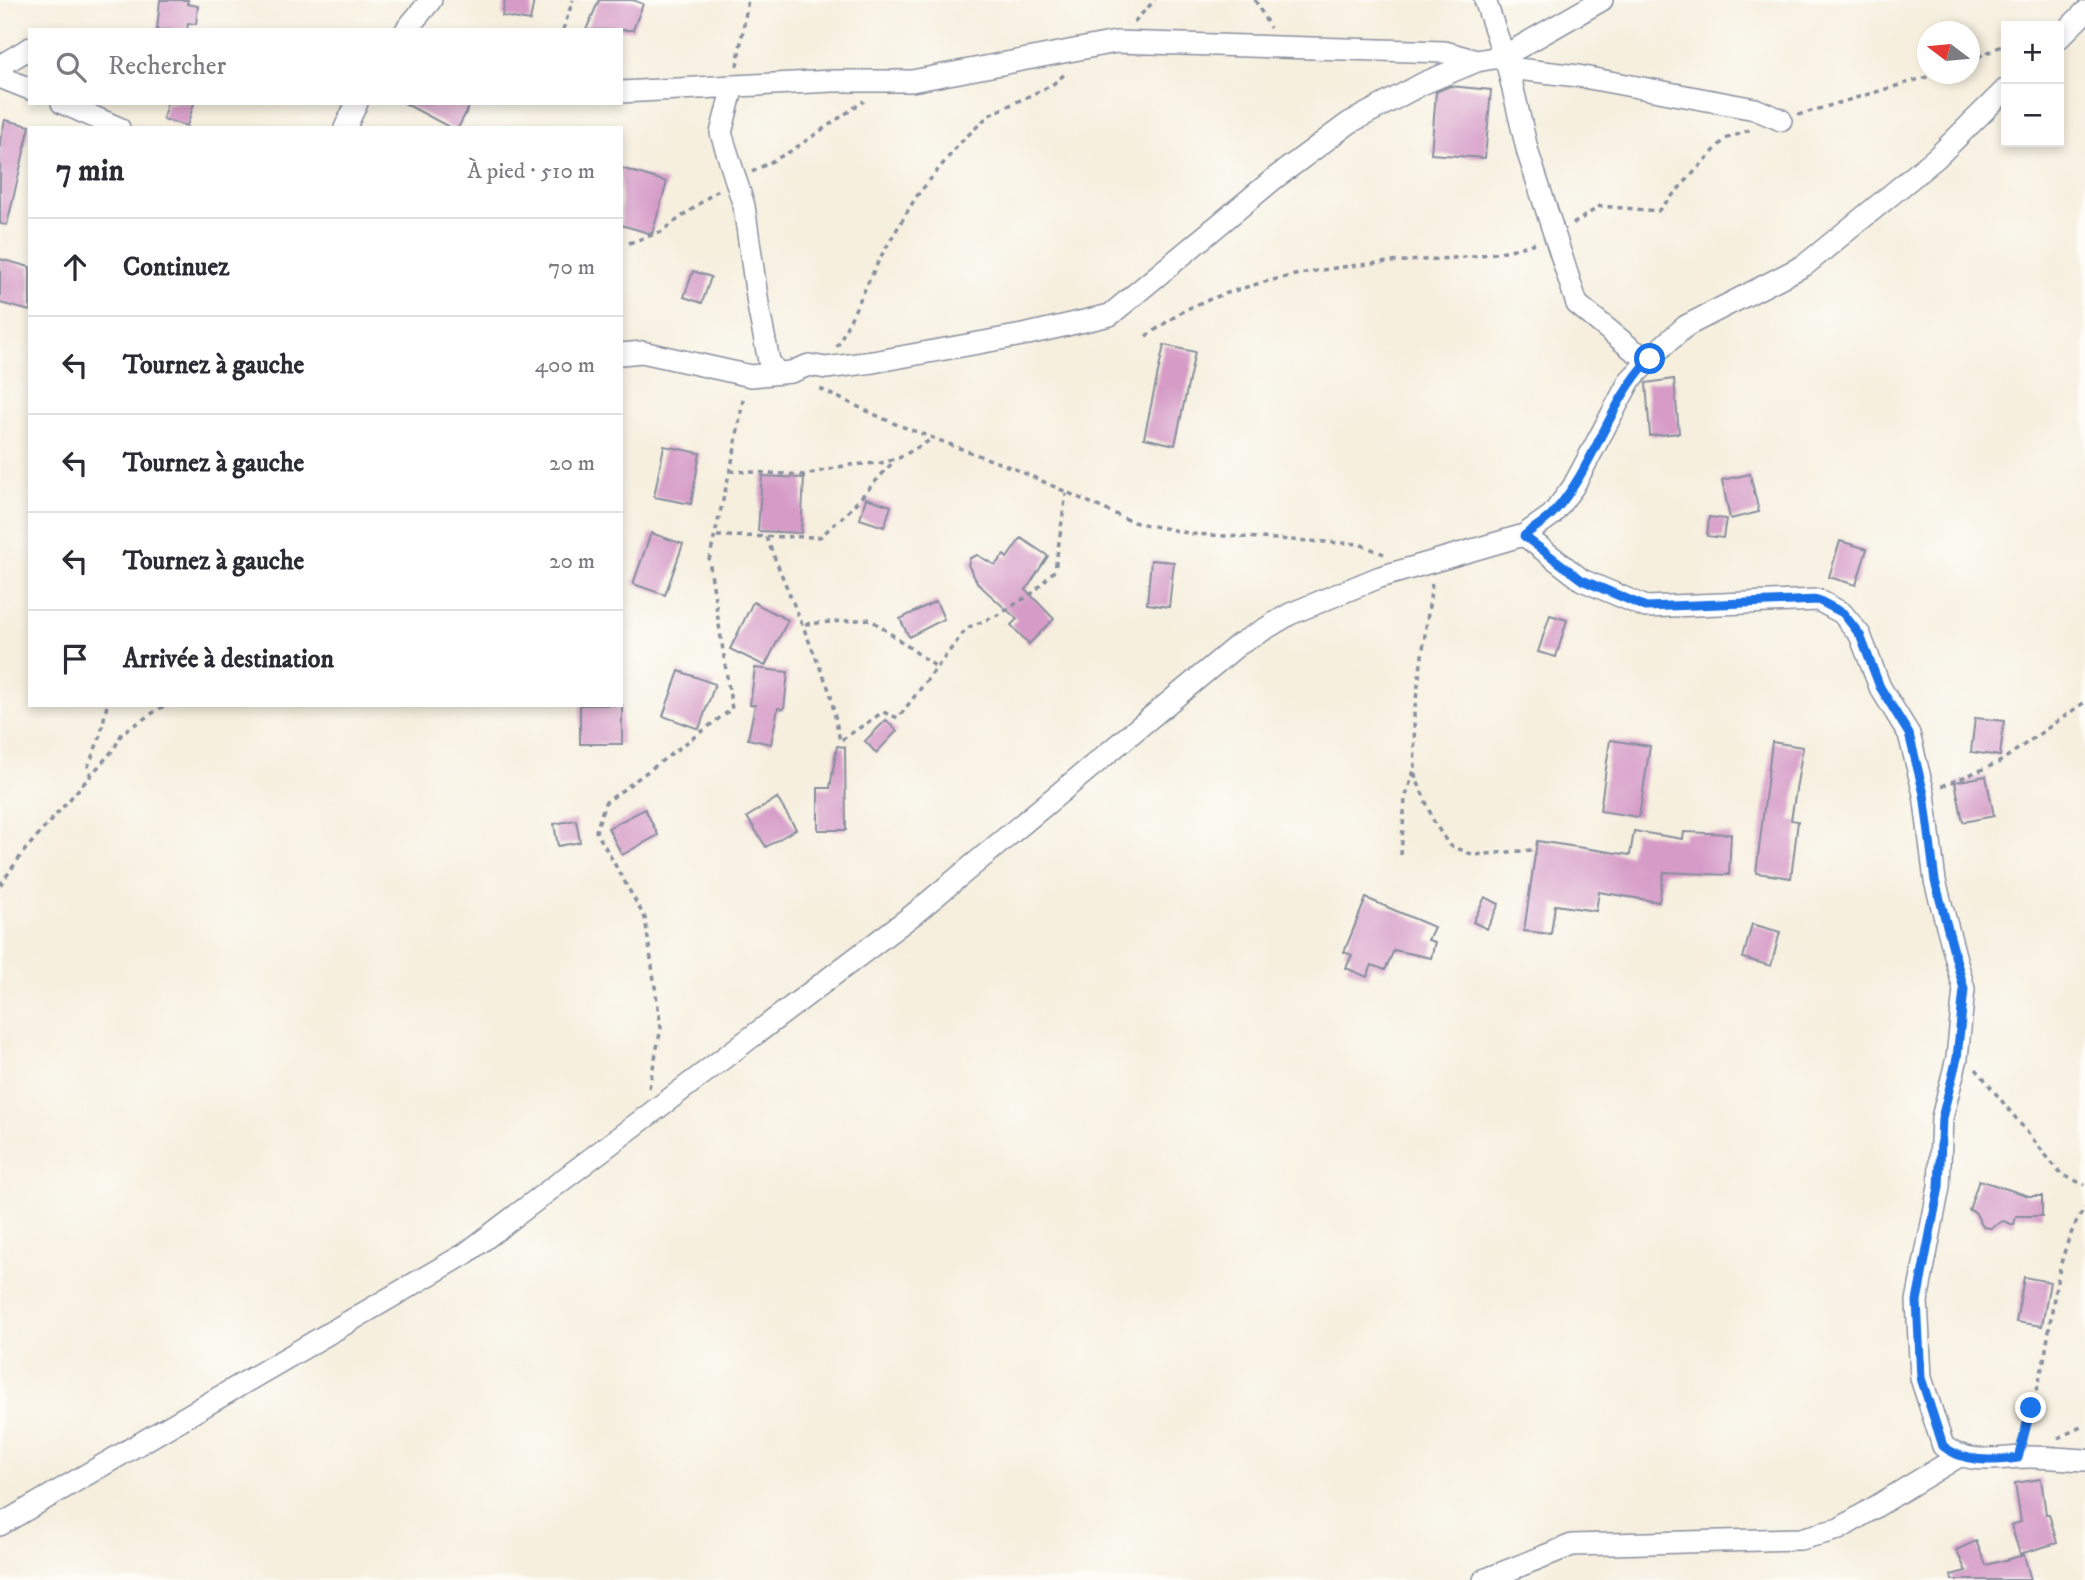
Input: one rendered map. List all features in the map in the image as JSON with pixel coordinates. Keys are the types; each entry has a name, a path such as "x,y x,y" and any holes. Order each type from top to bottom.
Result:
{"street":[{"path":"407,28 431,0"},
{"path":"1485,0 1506,62 1528,153 1577,303 1633,350 1650,359"},
{"path":"1506,62 1602,0"},
{"path":"2064,33 2085,12"},
{"path":"623,92 912,81 1116,42 1445,52 1477,61 1506,62 1755,109 1782,120"},
{"path":"0,66 28,49"},
{"path":"623,354 642,352 751,376 784,373 809,365 826,368 1028,334 1110,315 1275,178 1349,123 1424,83 1477,61"},
{"path":"0,77 28,88"},
{"path":"733,86 722,133 744,206 769,361 784,373"},
{"path":"0,1525 465,1254 914,914 1238,645 1290,614 1380,577 1524,536 1552,515 1573,487 1630,380 1685,326 1805,265 1936,158 2001,94"},
{"path":"67,105 115,126"},
{"path":"346,126 356,105"},
{"path":"1524,536 1582,580 1646,607 1818,600 1843,613 1860,635 1880,687 1909,734 1924,794 1935,881 1964,989 1957,1058 1942,1118 1939,1187 1917,1301 1921,1378 1943,1446 1961,1455 1999,1460 2085,1460"},
{"path":"1484,1580 1572,1545 1800,1539 1839,1529 1961,1455"}],"path":[{"path":"564,28 573,0"},
{"path":"733,86 748,0"},
{"path":"1980,56 2001,46"},
{"path":"826,368 880,258 916,198 959,144 989,115 1052,85 1070,69"},
{"path":"629,243 661,232 690,208 736,179 764,168 866,100"},
{"path":"784,373 860,408 1133,522 1193,534 1359,544 1425,564 1414,714 1416,775 1434,822 1449,845 1474,855 1532,850"},
{"path":"643,1119 661,1028 645,918 597,831 605,803 732,709 709,560 717,536 742,398 751,376"},
{"path":"717,536 820,537 847,513 894,460 934,438"},
{"path":"730,471 804,475 822,469 894,460"},
{"path":"766,537 805,624 830,692 840,741 883,712 898,718 935,666 967,628 1000,614 1034,592 1055,570 1066,493"},
{"path":"805,624 870,619 935,666"},
{"path":"1924,794 1998,763 2085,702"},
{"path":"92,776 87,769 100,737 107,707"},
{"path":"0,885 25,850 114,749 122,733 162,707"},
{"path":"1401,855 1405,799 1415,764"},
{"path":"1957,1058 1968,1061 1987,1082 2061,1174 2085,1185"},
{"path":"2018,1458 2044,1359 2063,1258 2073,1226 2085,1208"}],"building":[{"path":"160,0 188,0 187,4 198,6 196,24 188,23 187,28 157,28"},
{"path":"505,0 534,0 530,21 502,16"},
{"path":"599,0 633,0 643,4 633,30 587,28"},
{"path":"1450,86 1491,90 1485,158 1431,154 1436,92"},
{"path":"166,105 193,105 187,126 163,119"},
{"path":"408,105 470,105 459,126 447,126"},
{"path":"5,120 30,126 7,225 0,224 0,142"},
{"path":"623,169 667,182 652,234 623,226"},
{"path":"0,259 28,266 28,310 0,303"},
{"path":"693,271 711,277 702,303 684,297"},
{"path":"1164,345 1195,352 1175,445 1144,438"},
{"path":"1674,379 1679,433 1650,436 1646,383"},
{"path":"664,446 700,453 691,504 654,497"},
{"path":"1750,474 1759,512 1730,519 1722,480"},
{"path":"762,476 804,478 801,533 758,531"},
{"path":"866,498 891,506 884,527 860,519"},
{"path":"1709,517 1726,519 1723,538 1707,536"},
{"path":"651,533 683,544 665,595 633,584"},
{"path":"1021,538 1048,556 1026,590 1054,619 1029,644 1011,625 1017,619 978,584 968,565 970,558 977,555 995,565 1004,555 1007,558"},
{"path":"1840,541 1867,549 1856,585 1829,577"},
{"path":"1151,560 1174,562 1169,607 1147,604"},
{"path":"936,601 944,619 909,637 900,619"},
{"path":"753,602 788,620 765,666 730,649"},
{"path":"1550,615 1567,620 1556,657 1538,652"},
{"path":"755,668 788,672 784,709 778,708 771,744 748,739 755,705 750,705"},
{"path":"679,671 715,684 699,729 663,716"},
{"path":"580,707 622,707 622,744 580,744"},
{"path":"1975,718 2004,721 2000,756 1971,752"},
{"path":"886,720 897,731 876,753 865,741"},
{"path":"1610,740 1650,746 1639,817 1600,811"},
{"path":"1772,742 1803,747 1791,820 1798,821 1791,878 1756,873"},
{"path":"837,746 845,747 846,830 818,830 818,788 830,788"},
{"path":"1986,776 1994,816 1963,822 1955,782"},
{"path":"777,798 796,829 766,847 747,817"},
{"path":"645,809 658,835 622,855 608,828"},
{"path":"576,820 580,842 558,846 554,824"},
{"path":"1634,831 1683,839 1684,832 1731,834 1729,875 1664,872 1659,902 1599,892 1596,911 1555,905 1551,934 1524,931 1537,841 1630,855"},
{"path":"1485,897 1499,904 1487,929 1473,922"},
{"path":"1366,898 1434,927 1428,940 1435,942 1431,958 1394,950 1385,970 1372,965 1367,977 1346,968 1352,955 1344,952"},
{"path":"1752,924 1780,932 1771,966 1743,958"},
{"path":"1979,1180 2029,1196 2042,1196 2042,1216 2016,1216 2014,1225 2003,1221 1991,1228 1983,1227 1975,1212 1969,1210"},
{"path":"2024,1277 2050,1282 2042,1326 2016,1322"},
{"path":"2041,1479 2046,1514 2049,1514 2057,1543 2020,1554 2011,1525 2021,1522 2015,1483"},
{"path":"1976,1541 1986,1565 2024,1555 2031,1580 1952,1580 1951,1575 1966,1571 1956,1550"}],"route":[{"path":"1650,359 1630,380 1593,454 1573,487 1552,515 1524,536 1582,580 1646,607 1818,600 1843,613 1860,635 1880,687 1909,734 1924,794 1935,881 1964,989 1957,1058 1942,1118 1939,1187 1917,1301 1921,1378 1943,1446 1951,1453 1975,1459 2018,1458 2031,1408"}]}
